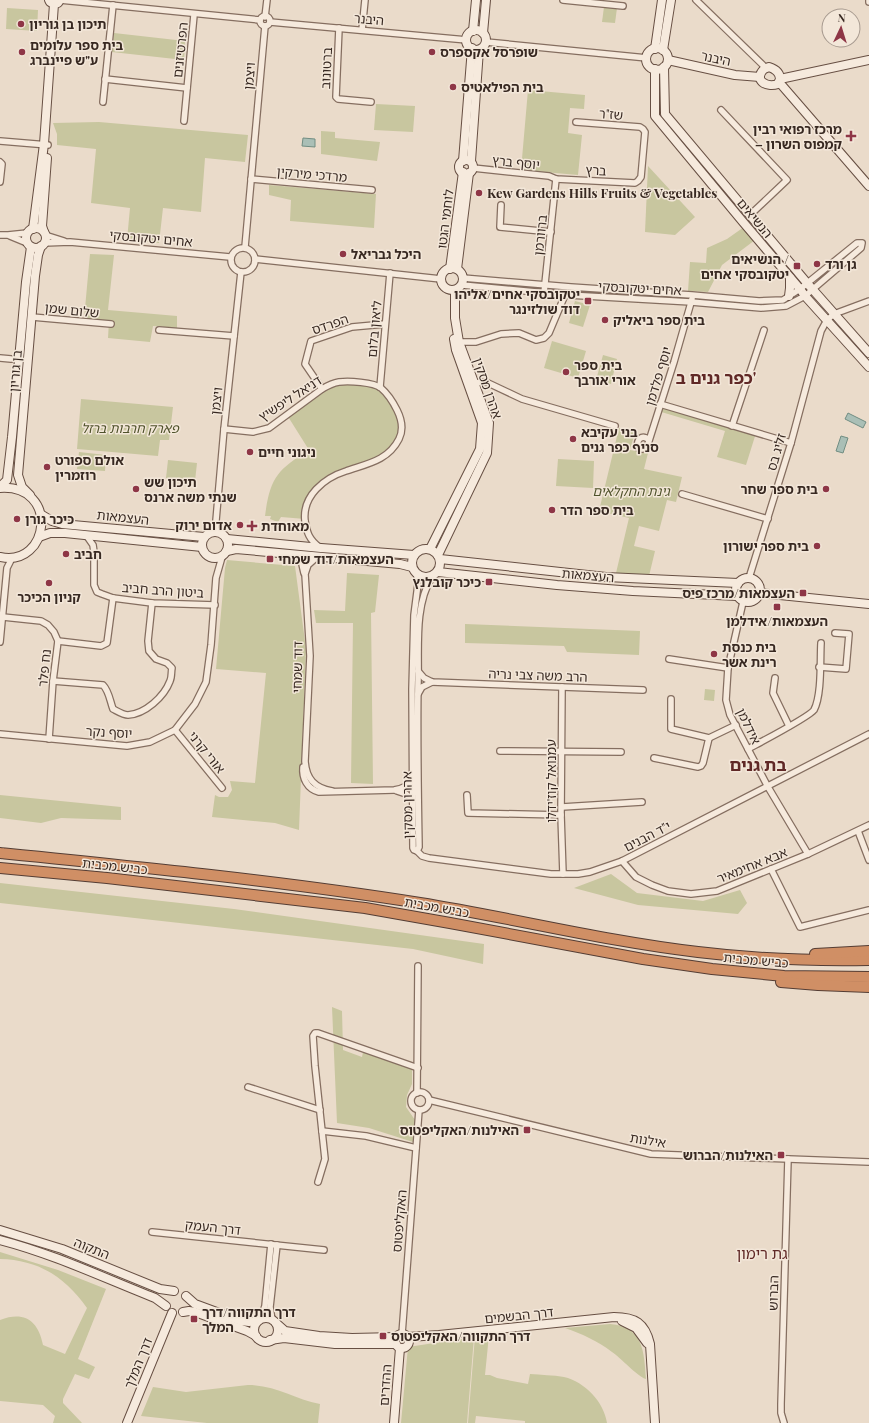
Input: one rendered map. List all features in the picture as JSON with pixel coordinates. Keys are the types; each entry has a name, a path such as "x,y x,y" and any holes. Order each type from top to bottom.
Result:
{"highway":[{"name":"כביש מכבית","path":"0,853 342,891 421,903 644,945 699,952 761,958 821,961 869,960"},
{"name":"כביש מכבית","path":"0,868 106,878 365,908 450,922 643,959 722,970 784,976 869,977"},
{"path":"761,958 869,951"},
{"path":"722,970 796,984 869,988"}],"street":[{"path":"56,1 113,5 194,15 262,18 268,18 270,22 268,25 264,26 260,24 262,18 267,0"},
{"path":"362,30 365,0"},
{"path":"476,0 473,31 468,36 467,44 475,49 484,46 486,42"},
{"path":"486,0 483,33 486,42"},
{"path":"563,0 586,1 623,6"},
{"path":"659,49 662,0"},
{"path":"659,49 671,0"},
{"path":"696,0 766,68"},
{"name":"בן גוריון","path":"42,516 37,504 22,487 18,474 38,255 44,239 42,226 46,145 44,132 56,1"},
{"path":"103,102 113,5"},
{"name":"הפרטיזנים","path":"184,121 194,15"},
{"name":"היבנר","path":"270,22 467,40"},
{"name":"ויצמן","path":"244,247 264,26"},
{"name":"ברטונוב","path":"339,28 336,97 338,99 370,102"},
{"path":"473,31 480,31 483,33"},
{"path":"486,42 647,58"},
{"name":"לוחמי הגטו","path":"454,269 468,167 475,49"},
{"path":"659,49 667,55 666,64 658,70 648,65 647,58 649,52 659,49"},
{"path":"869,60 780,80 778,84 771,86 762,82 760,77 762,71 766,68 774,68 778,72 780,80 869,186"},
{"name":"היבנר","path":"666,64 735,75 760,77"},
{"name":"הנשיאים","path":"666,64 665,114 750,216 830,323 869,367"},
{"name":"הנשיאים","path":"654,69 655,116 790,278 806,289 834,314 869,353"},
{"name":"הפרטיזנים","path":"105,79 187,88"},
{"path":"721,110 787,180 750,216"},
{"name":"שז\"ר","path":"576,122 640,127 643,129 645,132 642,177 634,183"},
{"path":"0,141 46,145"},
{"name":"בן גוריון","path":"30,231 46,145"},
{"path":"0,162 2,164 0,182"},
{"name":"יוסף ברץ","path":"468,167 549,176 556,179"},
{"name":"מרדכי מירקין","path":"251,179 372,190"},
{"name":"ברץ","path":"556,179 634,183"},
{"name":"ברוורמן","path":"544,293 556,179"},
{"path":"501,205 500,227 551,232"},
{"path":"0,235 8,235 38,229 44,239 36,248 8,235"},
{"path":"29,245 26,238 30,231"},
{"name":"אחים יטקובסקי","path":"44,239 230,257"},
{"path":"857,243 862,243 861,248 806,289 857,243"},
{"name":"בן גוריון","path":"0,487 7,480 8,472 29,245"},
{"path":"244,247 253,253 255,259 253,267 250,270 242,272 233,267 230,257 236,249 244,247"},
{"path":"255,259 441,279"},
{"path":"454,269 457,286 442,285 441,279 444,272 454,269"},
{"name":"ויצמן","path":"215,532 224,429 242,272"},
{"name":"ליאון בלום","path":"380,387 390,274"},
{"path":"789,296 790,278"},
{"name":"אחים יטקובסקי","path":"457,286 546,284 759,301 783,300 806,289"},
{"name":"אחים יטקובסקי","path":"457,286 761,308 786,306 806,289"},
{"name":"אהרן מסקין","path":"439,557 487,453 489,423 459,342 455,318 457,286"},
{"name":"אהרן מסקין","path":"430,549 480,449 482,422 456,350 451,320 457,286"},
{"path":"459,342 476,342 501,334 519,333 536,340 544,338 549,333 565,295"},
{"name":"יוסף פלדמן","path":"649,440 692,295"},
{"path":"834,314 869,301"},
{"name":"זליג בס","path":"750,578 791,443 821,331 830,323 834,314"},
{"name":"שלום שמן","path":"32,317 111,324"},
{"name":"הפרדס","path":"322,389 305,364 311,341 352,327 385,324"},
{"path":"159,330 234,336"},
{"path":"732,426 764,330"},
{"path":"0,358 11,359"},
{"name":"דניאל ליפשיץ","path":"224,429 253,432 269,428 330,384 339,382 359,382 380,387"},
{"path":"474,383 486,382 522,399 615,426"},
{"path":"321,548 312,541 307,533 304,512 313,492 327,480 345,471 374,463 387,455 399,439 402,430 399,414 393,403 380,387"},
{"path":"660,404 791,443"},
{"path":"0,487 10,487 30,495"},
{"path":"682,494 768,519"},
{"path":"0,557 12,558 23,554 33,547 39,537 42,526 42,516"},
{"name":"העצמאות","path":"42,516 62,524 204,537"},
{"path":"224,554 228,547 227,539 222,534 215,532 209,533 204,537 202,547 203,551 208,556 215,558 236,550 400,564 412,567"},
{"name":"העצמאות","path":"39,537 50,533 65,533 202,547"},
{"name":"ביטון הרב חביב","path":"86,535 93,545 94,585 97,592 114,598 152,603 214,605"},
{"path":"227,539 414,555 421,550 430,549 439,557 441,563 435,574 426,578 417,574 412,567 414,555"},
{"name":"יוסף נקר","path":"0,734 127,746 150,742 175,730 195,704 206,682 209,668 216,578 224,554"},
{"name":"דוד שמחי","path":"294,554 301,560 305,579 310,656 305,766 309,778 316,785 326,790 394,790 406,794 412,800"},
{"name":"דוד שמחי","path":"305,579 308,565 312,560 318,557"},
{"name":"העצמאות","path":"439,557 606,577 738,583"},
{"path":"0,642 7,568 12,558"},
{"name":"אהרון מסקין","path":"417,574 418,584 413,636 412,800 413,848 417,851 419,847 419,630 422,600 426,587 435,574"},
{"name":"העצמאות","path":"435,574 740,599"},
{"path":"750,578 757,582 760,593 755,601 751,602 740,599 735,589 742,579 750,578"},
{"path":"760,593 869,604"},
{"path":"58,641 101,646 105,645 107,643 114,598"},
{"name":"אידלמן","path":"740,599 728,668 726,700 730,714 768,787 808,854"},
{"path":"53,681 102,685 107,690 113,709 126,715 138,712 153,704 171,680 172,668 167,663 156,659 149,651 148,641 152,603"},
{"name":"נח פלר","path":"3,617 41,622 48,625 54,632 58,641 53,681 49,739"},
{"path":"819,667 846,669 849,634 834,634"},
{"path":"748,749 813,711 818,698 820,643"},
{"path":"669,659 728,668"},
{"path":"418,670 424,678 432,682"},
{"path":"775,678 772,693 789,726"},
{"path":"418,695 422,687 432,682"},
{"name":"הרב משה צבי נריה","path":"432,682 643,690"},
{"name":"עמנואל קוז'ידלו","path":"562,687 563,752 561,815 563,874"},
{"path":"671,699 671,729 709,738 736,725"},
{"name":"אורי קרני","path":"175,730 222,788"},
{"name":"י\"ד הבנים","path":"417,851 422,856 429,858 539,873 578,874 590,872 622,861 869,734"},
{"path":"654,758 698,767 701,766 704,763 709,738"},
{"path":"500,751 621,752"},
{"path":"394,790 401,789 407,785 412,777"},
{"path":"467,795 468,813 561,815"},
{"path":"562,807 642,802"},
{"name":"אבא אחימאיר","path":"622,861 636,877 668,891 690,894 717,891 808,854 869,825"},
{"path":"858,831 869,860"},
{"path":"771,869 800,927 869,910"},
{"path":"418,966 418,1093"},
{"path":"318,1182 325,1159 315,1066 313,1036 315,1033 418,1068"},
{"path":"248,1087 320,1110"},
{"path":"418,1093 425,1094 429,1100 427,1108 419,1110 414,1108 412,1102 413,1096 418,1093"},
{"name":"אילנות","path":"429,1100 651,1154 869,1162"},
{"name":"האקליפטוס","path":"402,1340 419,1110"},
{"path":"322,1131 366,1136 416,1148"},
{"name":"הברוש","path":"784,1423 781,1413 781,1404 788,1159"},
{"name":"התקוה","path":"0,1230 67,1251 160,1289 174,1290"},
{"name":"דרך העמק","path":"152,1232 324,1250"},
{"name":"התקוה","path":"0,1240 78,1266 155,1298 166,1306"},
{"path":"270,1340 275,1337 277,1332 270,1307 274,1245"},
{"path":"256,1336 254,1329 264,1308 274,1245"},
{"path":"174,1290 181,1291 196,1305 246,1322 265,1318 274,1322 285,1331 319,1336 402,1340 335,1344 284,1338 261,1340 247,1331 195,1312 190,1311 178,1314 172,1313 166,1306 166,1297 174,1290"},
{"path":"183,1312 188,1304 186,1296"},
{"name":"דרך המלך","path":"127,1423 172,1313"},
{"name":"דרך הבשמים","path":"402,1340 601,1319 620,1320 631,1325 641,1333 651,1355 655,1423"},
{"name":"ההדרים","path":"394,1423 402,1340"}],"green space":[{"path":"604,7 617,8 615,23 602,22"},
{"path":"7,8 38,10 37,31 6,29"},
{"path":"114,33 185,41 184,60 112,52"},
{"path":"528,90 585,95 584,109 570,108 568,133 582,135 578,175 521,170"},
{"path":"376,104 415,106 413,132 374,130"},
{"path":"99,122 248,135 245,162 205,158 201,212 163,208 159,243 127,240 130,208 91,203 96,149 57,145 57,134 53,123"},
{"path":"321,131 335,132 335,138 380,142 377,161 321,154"},
{"path":"648,166 695,217 675,235 645,232"},
{"path":"269,185 376,194 374,228 290,221 291,200 269,195"},
{"path":"744,227 755,240 722,265 708,292 688,291 690,262 706,263 707,248 727,239"},
{"path":"90,254 114,255 108,310 177,316 177,328 153,326 150,342 108,338 109,321 84,319"},
{"path":"575,301 590,305 583,327 569,323"},
{"path":"552,341 586,351 578,378 544,368"},
{"path":"603,355 617,359 611,384 596,380"},
{"path":"339,382 380,387 393,403 402,430 387,455 345,471 313,492 305,519 281,517 278,522 270,519 271,516 265,516 267,503 269,492 277,476 289,463 309,450 287,415 322,389"},
{"name":"פארק חרבות ברזל","path":"81,399 173,407 169,440 160,440 158,456 77,449"},
{"path":"660,404 756,433 746,465 717,457 725,431 658,411"},
{"name":"גינת החקלאים","path":"619,428 635,432 630,450 648,453 644,469 682,477 676,502 667,500 659,531 639,526 634,546 655,551 649,576 616,573 629,518 599,511"},
{"path":"79,452 106,455 105,471 77,469"},
{"path":"558,459 594,461 593,488 556,486"},
{"path":"168,460 197,463 195,481 166,478"},
{"path":"227,560 295,566 306,649 299,830 275,823 212,817 215,795 219,797 228,797 232,790 230,781 255,783 266,673 216,669"},
{"path":"347,573 379,575 375,612 371,613 373,784 351,783 353,623 316,623 314,610 345,611"},
{"path":"465,624 640,631 639,655 567,652 564,646 465,643"},
{"path":"705,689 715,690 714,701 704,700"},
{"path":"0,795 121,807 121,820 61,818 41,823 0,818"},
{"path":"611,874 637,893 703,901 740,890 747,903 738,914 638,905 574,888"},
{"path":"0,883 234,909 484,944 483,964 413,949 0,903"},
{"path":"332,1007 342,1011 343,1050 362,1057 364,1047 412,1062 412,1084 407,1095 406,1107 415,1120 413,1142 369,1128 337,1123"},
{"path":"0,1252 58,1270 106,1289 78,1359 95,1367 89,1379 75,1374 63,1399 63,1403 82,1423 53,1423 55,1416 43,1405 0,1401 0,1320 9,1317 23,1317 29,1320 38,1329 43,1345 65,1354 87,1308 70,1287 50,1272 27,1263 0,1259"},
{"path":"610,1324 621,1326 630,1330 640,1342 643,1351 646,1379 601,1344 584,1335 565,1328"},
{"path":"489,1335 485,1375 528,1384 530,1374 560,1376 572,1380 586,1388 598,1401 607,1423 525,1423 525,1421 476,1416 475,1423 468,1423 475,1336"},
{"path":"474,1337 467,1423 401,1423 408,1347"},
{"path":"248,1385 267,1387 320,1404 318,1423 207,1423 141,1416 153,1387 186,1392"}],"shaded area":[{"path":"303,138 315,139 315,147 302,146"},
{"path":"848,413 866,422 863,428 845,419"},
{"path":"841,436 848,438 843,453 836,451"}],"place":[{"name":"תיכון בן גוריון","path":"21,24"},
{"name":"בית ספר עלומים ע\"ש פיינברג","path":"22,52"},
{"name":"שופרסל אקספרס","path":"432,52"},
{"name":"בית הפילאטיס","path":"453,87"},
{"name":"מרכז רפואי רבין – קמפוס השרון","path":"851,136"},
{"name":"Kew Gardens Hills Fruits & Vegetables","path":"479,193"},
{"name":"היכל גבריאל","path":"343,254"},
{"name":"גן ורד","path":"817,264"},
{"name":"הנשיאים / יטקובסקי אחים","path":"797,266"},
{"name":"יטקובסקי אחים/אליהו דוד שולזינגר","path":"588,301"},
{"name":"בית ספר ביאליק","path":"605,320"},
{"name":"בית ספר אורי אורבך","path":"566,372"},
{"name":"בני עקיבא סניף כפר גנים","path":"573,439"},
{"name":"ניגוני חיים","path":"250,452"},
{"name":"אולם ספורט רוזמרין","path":"47,467"},
{"name":"תיכון שש שנתי משה ארנס","path":"136,489"},
{"name":"בית ספר שחר","path":"826,489"},
{"name":"בית ספר הדר","path":"552,510"},
{"name":"כיכר גורן","path":"17,519"},
{"name":"אדום ירוק","path":"240,525"},
{"name":"מאוחדת","path":"252,526"},
{"name":"בית ספר ישורון","path":"817,546"},
{"name":"חביב","path":"66,554"},
{"name":"העצמאות/דוד שמחי","path":"270,559"},
{"name":"כיכר קובלנץ","path":"489,582"},
{"name":"קניון הכיכר","path":"49,583"},
{"name":"העצמאות/מרכז פיס","path":"803,593"},
{"name":"העצמאות/אידלמן","path":"777,607"},
{"name":"בית כנסת רינת אשר","path":"714,654"},
{"name":"האילנות/האקליפטוס","path":"527,1130"},
{"name":"האילנות/הברוש","path":"781,1155"},
{"name":"דרך התקווה/דרך המלך","path":"194,1319"},
{"name":"דרך התקווה/האקליפטוס","path":"383,1336"}],"district":[{"name":"כפר גנים ב'","path":"716,378"},
{"name":"בת גנים","path":"758,765"},
{"name":"גת רימון","path":"762,1254"}]}
